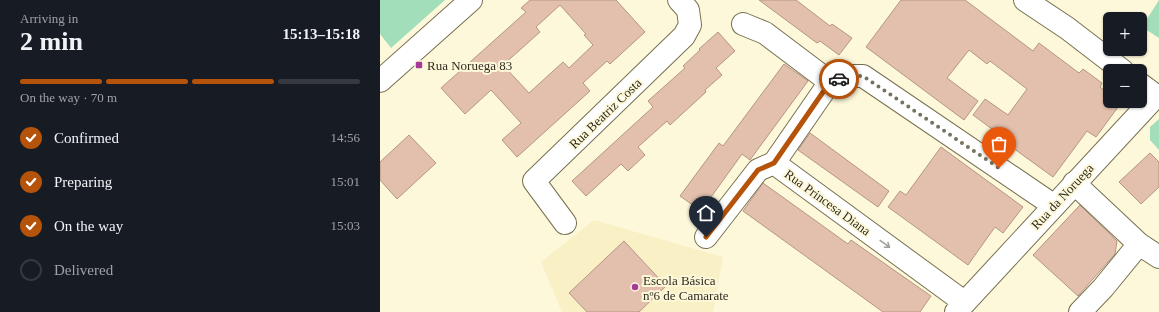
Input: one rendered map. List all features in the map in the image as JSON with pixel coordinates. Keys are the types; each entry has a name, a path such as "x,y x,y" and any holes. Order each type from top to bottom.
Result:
{"street":[{"path":"380,81 471,0"},
{"name":"Rua Beatriz Costa","path":"565,223 534,181 684,36 690,25 688,10 679,0"},
{"path":"1024,0 1067,28 1114,64"},
{"path":"743,24 765,33 830,82"},
{"path":"774,163 830,82 847,76 863,76 1053,206"},
{"name":"Rua da Noruega","path":"960,307 1074,183 1152,93"},
{"name":"Rua Princesa Diana","path":"706,237 758,170 774,163 960,307"},
{"path":"1074,183 1139,244 1159,257"},
{"path":"1080,312 1103,288 1139,244"}],"shaded area":[{"name":"Escola Básica nº6 de Camarate","path":"594,220 723,257 713,312 562,312 541,262"}],"green space":[{"path":"380,0 445,0 391,48 380,34"},
{"path":"1159,0 1159,38 1147,30 1147,19"},
{"path":"1159,119 1159,150 1150,140 1150,127"}],"building":[{"path":"530,0 616,0 645,32 610,64 607,61 583,83 590,91 517,157 502,140 521,123 491,90 465,114 441,88 526,12 521,8","holes":["560,5 586,34 584,35 593,45 569,68 563,62 529,93 503,65 540,32 536,27"]},
{"path":"759,0 796,0 830,26 832,24 852,38 839,55 820,41 817,43"},
{"path":"901,0 965,0 1033,51 1039,43 1079,73 1083,69 1102,83 1100,87 1103,89 1103,108 1117,108 1096,137 1087,131 1053,177 1013,148 1015,146 973,115 985,99 1008,115 1027,89 990,61 987,64 969,50 947,78 978,101 964,120 866,47"},
{"path":"718,32 735,51 716,68 722,75 670,125 667,121 638,147 645,155 628,171 621,164 586,196 572,181 653,107 648,101 685,68 683,66"},
{"path":"784,64 808,81 750,160 742,154 701,211 680,196 719,143 723,146"},
{"path":"810,133 889,191 878,207 798,150"},
{"path":"409,135 436,163 397,199 380,180 380,162"},
{"path":"941,147 1023,207 1003,233 995,227 968,265 888,207 900,191 906,195"},
{"path":"1150,153 1159,162 1159,187 1141,204 1119,182"},
{"path":"763,183 848,244 851,240 931,296 920,312 883,312 743,211"},
{"path":"1080,205 1117,241 1115,254 1078,296 1033,255"},
{"path":"624,241 666,286 639,312 587,312 569,293"}],"way so far":[{"path":"839,79 847,76 863,76 999,168"}],"place":[{"name":"Rua Noruega 83","path":"419,65"},
{"name":"Escola Básica nº6 de Camarate","path":"635,287"}],"route":[{"path":"706,237 758,170 774,163 830,82 839,79"}]}
